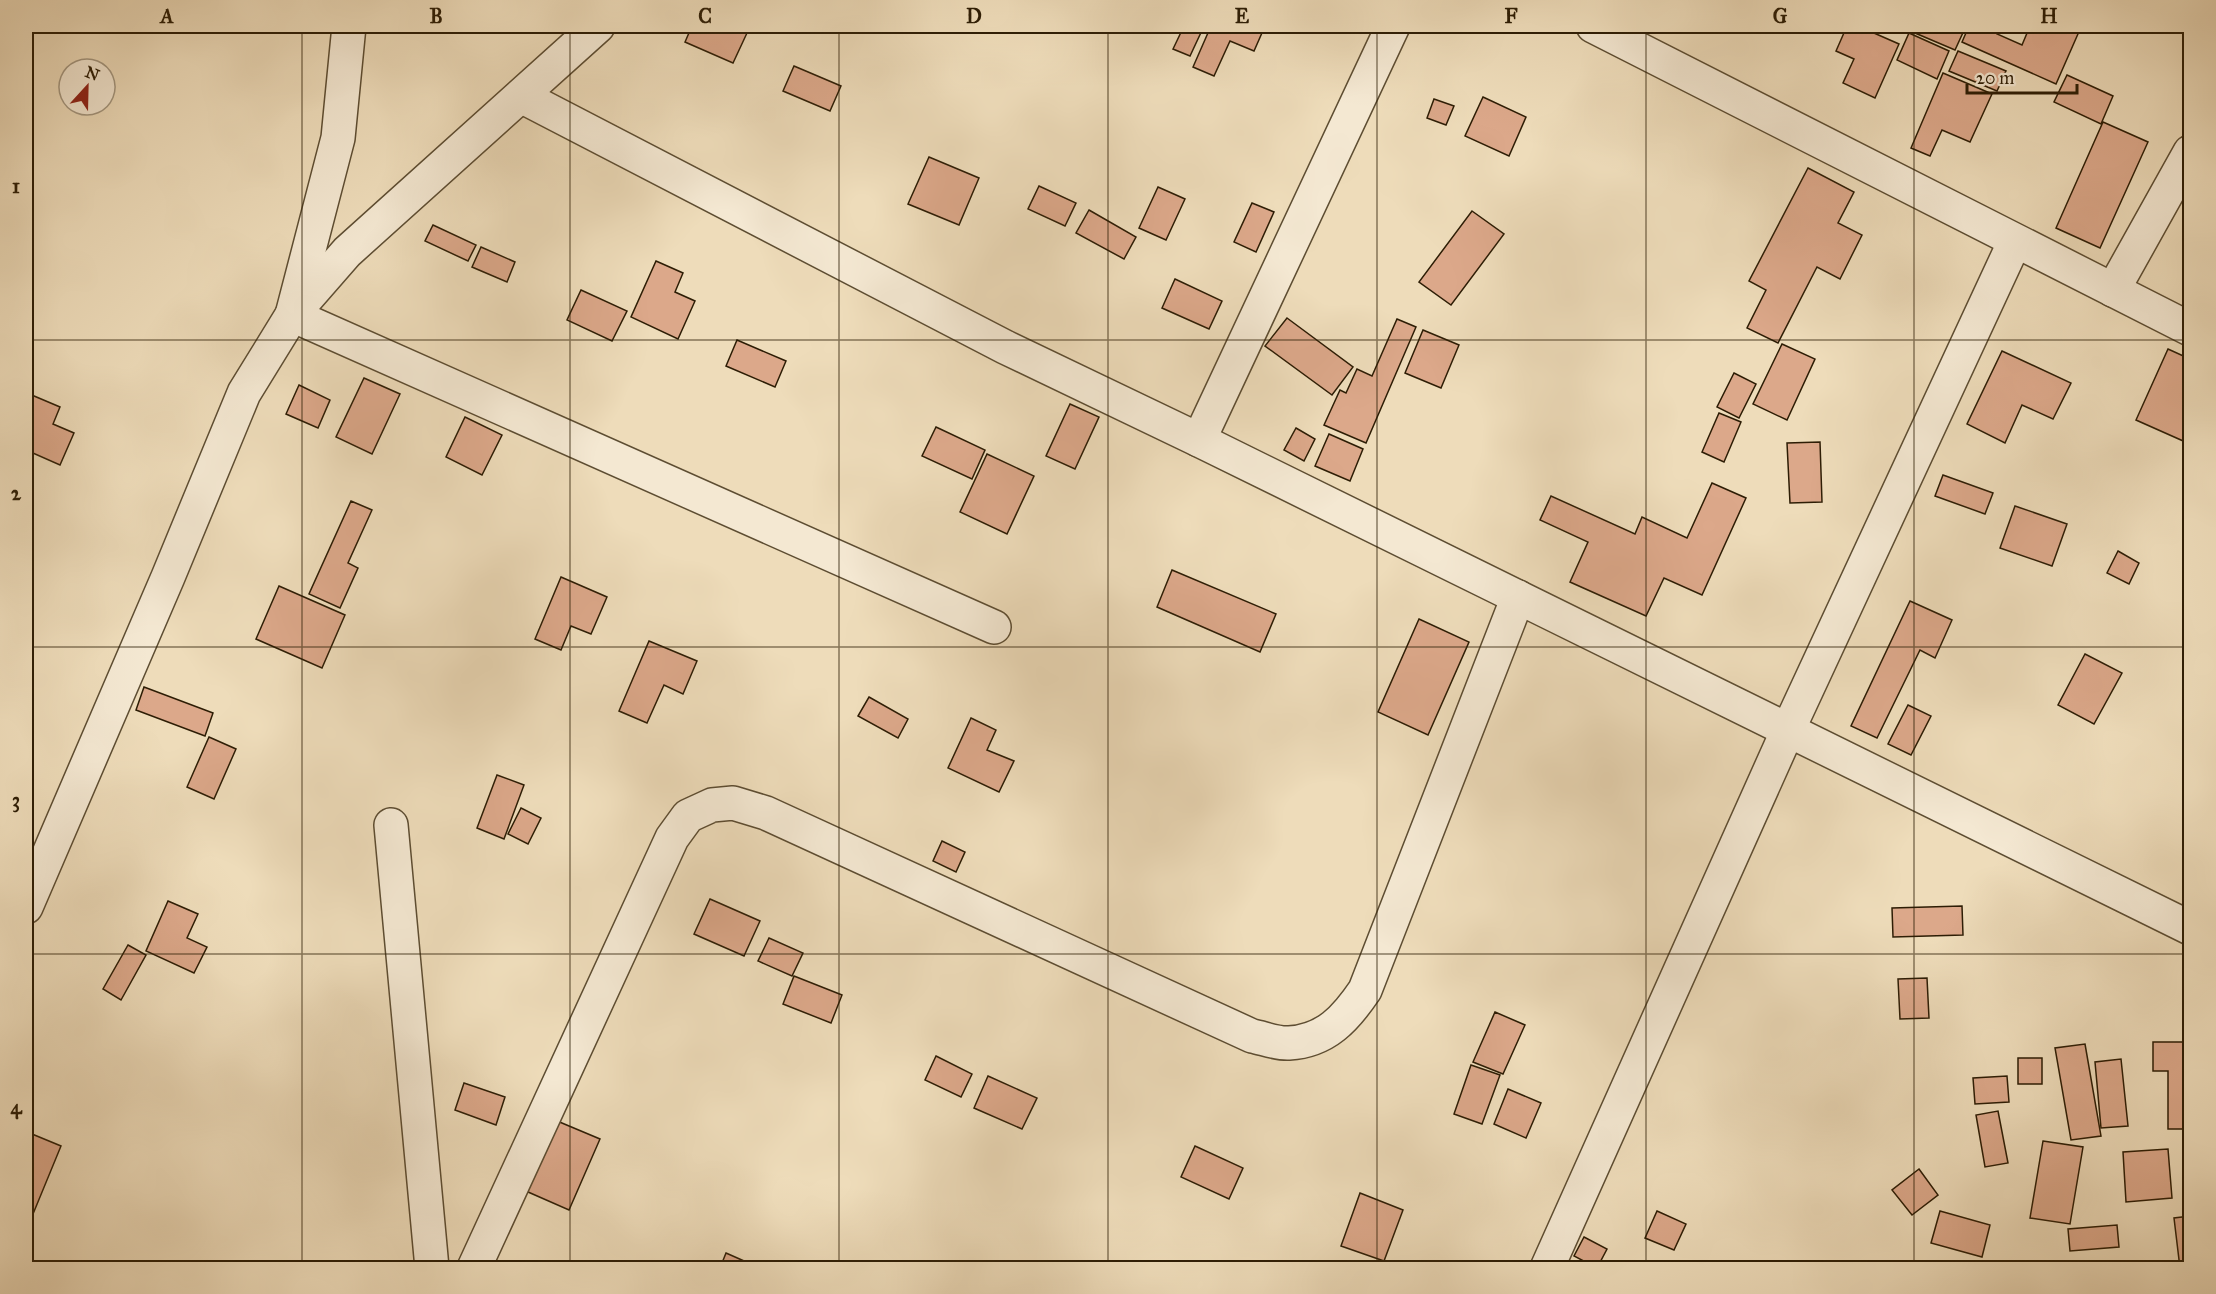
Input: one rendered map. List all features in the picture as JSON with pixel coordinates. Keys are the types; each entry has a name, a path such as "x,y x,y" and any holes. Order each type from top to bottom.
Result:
{"street":[{"path":"292,315 338,138 349,26"},
{"path":"26,907 244,393 292,315 347,252 598,26"},
{"path":"1199,440 1393,26"},
{"path":"1593,26 2190,329"},
{"path":"521,96 1005,347 1199,440 2190,928"},
{"path":"2114,290 2190,152"},
{"path":"1547,1269 1788,730 2015,240"},
{"path":"292,315 994,627"},
{"path":"474,1269 672,838 687,816 712,806 733,803 766,813 1252,1036 1288,1043 1320,1036 1348,1014 1365,990 1518,597"},
{"path":"391,825 432,1269"}],"building":[{"path":"692,26 729,26 747,33 733,63 685,42"},
{"path":"1184,26 1204,26 1190,56 1173,49"},
{"path":"1211,26 1265,26 1254,51 1230,41 1214,76 1193,67"},
{"path":"1847,26 1858,26 1899,44 1875,98 1843,83 1854,59 1836,51"},
{"path":"1910,26 1966,26 1955,50 1908,30"},
{"path":"1969,26 2001,26 1997,34 2022,45 2030,26 2081,27 2056,84 1962,42"},
{"path":"1909,33 1949,51 1937,79 1897,60"},
{"path":"1958,51 2006,71 1997,91 1949,71"},
{"path":"794,66 841,86 830,111 783,91"},
{"path":"1943,73 1992,94 1970,142 1942,130 1930,156 1911,148"},
{"path":"2067,75 2113,96 2101,124 2054,102"},
{"path":"1483,97 1526,117 1509,156 1465,136"},
{"path":"1434,99 1454,106 1446,125 1427,118"},
{"path":"2103,122 2148,142 2100,248 2056,228"},
{"path":"929,157 979,178 959,225 908,204"},
{"path":"1808,168 1854,192 1838,223 1862,235 1840,279 1817,267 1778,343 1747,328 1766,290 1749,281"},
{"path":"1039,186 1076,203 1065,226 1028,209"},
{"path":"1158,187 1185,199 1166,240 1139,228"},
{"path":"1252,203 1274,212 1256,252 1234,242"},
{"path":"1089,210 1136,237 1124,259 1076,233"},
{"path":"1472,211 1504,234 1451,305 1419,282"},
{"path":"433,225 476,245 468,261 425,241"},
{"path":"481,247 515,262 507,282 472,267"},
{"path":"656,261 683,273 675,292 695,301 678,339 631,317"},
{"path":"1175,279 1222,301 1209,329 1162,308"},
{"path":"581,290 627,311 612,341 567,320"},
{"path":"1287,318 1353,367 1332,395 1265,346"},
{"path":"1397,319 1416,327 1366,443 1324,425 1340,390 1346,393 1357,369 1372,376"},
{"path":"1423,330 1459,345 1441,388 1405,373"},
{"path":"737,340 786,361 775,387 726,366"},
{"path":"1782,344 1815,359 1787,420 1753,404"},
{"path":"2168,349 2190,359 2190,444 2136,420"},
{"path":"2002,351 2071,383 2053,419 2022,405 2005,443 1967,424"},
{"path":"1734,373 1756,384 1739,418 1717,407"},
{"path":"364,378 400,394 372,454 336,437"},
{"path":"299,385 330,400 318,428 286,414"},
{"path":"27,393 60,407 53,424 74,433 60,465 26,450"},
{"path":"1070,404 1099,417 1075,469 1046,456"},
{"path":"1719,413 1741,422 1724,462 1702,452"},
{"path":"465,417 502,435 482,475 446,457"},
{"path":"936,427 985,450 972,479 922,456"},
{"path":"1296,428 1315,439 1304,461 1284,450"},
{"path":"1329,434 1363,449 1350,481 1315,466"},
{"path":"1820,442 1822,502 1790,503 1787,443"},
{"path":"987,454 1034,476 1007,534 960,512"},
{"path":"1943,475 1993,493 1985,514 1935,496"},
{"path":"1712,483 1746,498 1702,595 1664,578 1646,616 1570,582 1588,542 1540,520 1551,496 1635,534 1642,517 1687,538"},
{"path":"351,501 372,510 348,563 358,568 340,608 309,594"},
{"path":"2015,506 2067,524 2052,566 2000,548"},
{"path":"2118,551 2139,563 2129,584 2107,573"},
{"path":"1172,570 1276,614 1260,652 1157,607"},
{"path":"561,577 607,597 591,634 571,626 561,650 535,639"},
{"path":"279,586 345,615 322,668 256,639"},
{"path":"1910,601 1952,620 1935,658 1920,650 1877,738 1851,726"},
{"path":"1419,619 1469,642 1428,735 1378,712"},
{"path":"649,641 697,661 683,694 664,685 647,723 619,711"},
{"path":"2085,654 2122,673 2094,724 2058,705"},
{"path":"144,687 213,713 205,736 136,710"},
{"path":"869,697 908,719 898,738 858,716"},
{"path":"1908,705 1931,716 1911,755 1888,744"},
{"path":"971,718 996,730 987,750 1014,761 999,792 948,768"},
{"path":"209,737 236,749 214,799 187,787"},
{"path":"497,775 524,785 504,839 477,828"},
{"path":"521,808 541,818 528,844 508,834"},
{"path":"942,841 965,852 956,872 933,861"},
{"path":"710,899 760,921 744,956 694,934"},
{"path":"168,901 198,914 187,938 207,947 194,973 146,951"},
{"path":"1962,906 1963,935 1893,937 1892,908"},
{"path":"769,938 803,953 792,976 758,961"},
{"path":"128,945 146,955 121,1000 103,989"},
{"path":"794,976 842,995 831,1023 783,1004"},
{"path":"1927,978 1929,1018 1900,1019 1898,979"},
{"path":"1495,1012 1525,1025 1503,1074 1473,1062"},
{"path":"2153,1042 2190,1042 2190,1129 2168,1129 2168,1071 2153,1071"},
{"path":"2085,1044 2101,1136 2071,1140 2055,1048"},
{"path":"936,1056 972,1074 961,1097 925,1080"},
{"path":"2018,1058 2042,1058 2042,1084 2018,1084"},
{"path":"2121,1059 2128,1126 2101,1128 2095,1062"},
{"path":"1471,1065 1500,1075 1482,1124 1454,1114"},
{"path":"988,1076 1037,1098 1022,1129 974,1108"},
{"path":"2007,1076 2009,1102 1975,1104 1973,1078"},
{"path":"464,1083 505,1097 496,1125 455,1110"},
{"path":"1508,1089 1541,1103 1526,1138 1494,1124"},
{"path":"1998,1111 2008,1163 1985,1167 1976,1115"},
{"path":"550,1118 600,1139 569,1210 519,1188"},
{"path":"32,1134 61,1146 26,1231 26,1151"},
{"path":"2043,1141 2083,1147 2070,1224 2030,1218"},
{"path":"1195,1146 1243,1168 1229,1199 1181,1177"},
{"path":"2168,1149 2172,1198 2126,1202 2123,1152"},
{"path":"1919,1169 1938,1195 1912,1215 1892,1190"},
{"path":"1360,1193 1403,1210 1384,1261 1341,1246"},
{"path":"1657,1211 1686,1224 1674,1250 1645,1238"},
{"path":"1940,1211 1990,1225 1982,1257 1931,1243"},
{"path":"2190,1216 2190,1268 2180,1268 2174,1218"},
{"path":"2117,1225 2119,1247 2070,1251 2068,1229"},
{"path":"1584,1237 1607,1249 1597,1268 1574,1256"},
{"path":"726,1253 760,1268 720,1268"}]}
